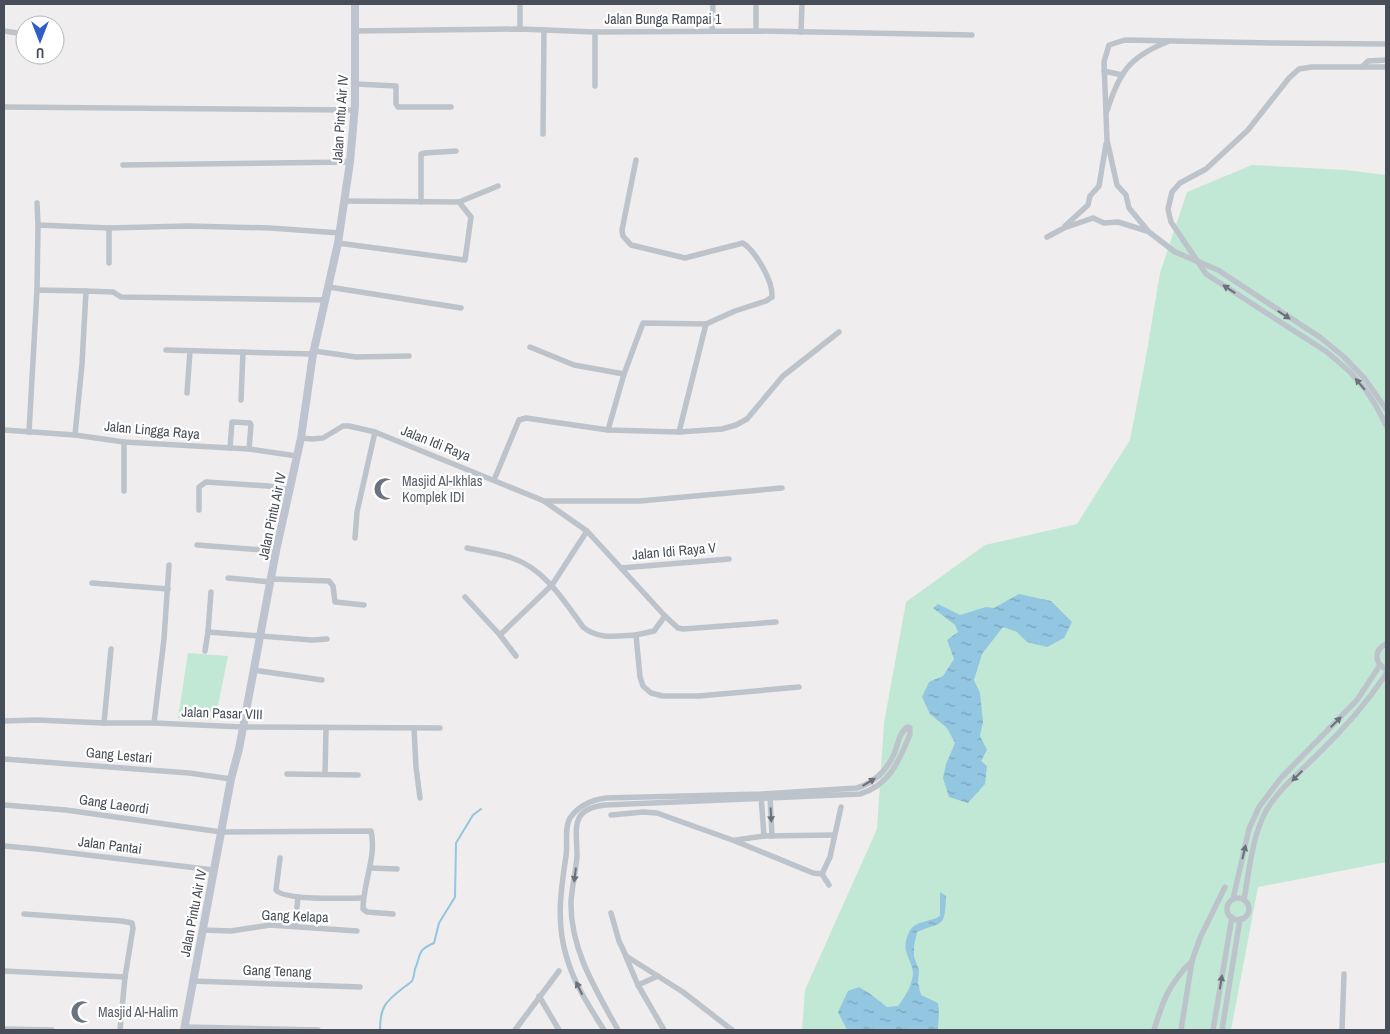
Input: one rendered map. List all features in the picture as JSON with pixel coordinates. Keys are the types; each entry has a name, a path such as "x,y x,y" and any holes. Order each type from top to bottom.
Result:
{"main road":[{"name":"Jalan Pintu Air IV","path":"184,1029 231,779 243,727 252,670 301,438 314,352 340,233 350,162 356,84 355,4"}],"street":[{"path":"520,4 520,29"},
{"path":"712,31 713,4"},
{"path":"756,4 756,31"},
{"path":"801,32 802,4"},
{"name":"Jalan Bunga Rampai 1","path":"355,31 520,29 595,32 756,31 972,35"},
{"path":"543,134 544,30"},
{"path":"595,32 595,86"},
{"path":"1386,44 1125,40 1109,45 1104,62 1107,140 1117,185 1126,195 1129,208 1149,232 1175,252 1218,270 1321,338 1344,357 1365,379 1386,409"},
{"path":"1106,116 1116,84 1131,64 1147,50 1169,42"},
{"path":"1362,67 1368,61 1386,60"},
{"path":"1386,67 1312,67 1299,69 1289,78 1248,130 1206,169 1180,183 1172,192 1168,209 1171,222 1206,274 1327,352 1349,371 1365,389 1386,425"},
{"path":"1104,71 1122,75"},
{"path":"356,84 396,86 396,104 398,107 451,107"},
{"path":"4,107 354,110"},
{"path":"1064,228 1088,205 1092,192 1099,186 1107,140"},
{"path":"421,202 421,154 456,151"},
{"path":"608,430 624,374 643,323 706,324 772,297 772,288 756,257 743,243 685,258 636,247 626,241 622,230 636,160"},
{"path":"123,166 350,162"},
{"path":"344,201 459,202 498,186"},
{"path":"338,244 465,260 471,217 459,202"},
{"path":"29,432 37,290 37,203"},
{"path":"1047,237 1064,228 1093,218 1104,223 1118,222 1149,232"},
{"path":"38,225 109,228 188,226 340,233"},
{"path":"109,228 109,263"},
{"path":"329,287 461,308"},
{"path":"37,290 112,292 121,297 326,300"},
{"path":"75,435 82,364 86,291"},
{"path":"679,432 706,324"},
{"path":"494,480 521,419 526,418 608,430 679,432 722,429 747,419 782,376 839,332"},
{"path":"530,347 574,365 624,374"},
{"path":"166,350 314,352 356,357 409,356"},
{"path":"187,392 190,351"},
{"path":"241,400 243,352"},
{"path":"230,448 231,428 234,422 250,423 249,449"},
{"name":"Jalan Idi Raya","path":"301,438 323,438 343,426 375,432 544,501 587,531 678,628 776,622"},
{"name":"Jalan Lingga Raya","path":"4,430 75,435 124,442 249,449 297,456"},
{"path":"355,538 357,512 375,432"},
{"path":"124,442 124,492"},
{"path":"199,510 199,487 206,482 268,486 290,490"},
{"path":"544,501 640,501 782,488"},
{"path":"500,635 552,585 587,531"},
{"path":"197,545 276,551"},
{"path":"467,548 522,562 552,585 583,627 594,635 636,635 654,631 665,616"},
{"name":"Jalan Idi Raya V","path":"621,568 729,559"},
{"path":"154,723 168,590 168,565"},
{"path":"228,578 271,581 329,581 333,586 335,602 364,605"},
{"path":"92,583 168,590"},
{"path":"205,651 211,592"},
{"path":"465,597 500,635 516,656"},
{"path":"208,632 312,640 327,639"},
{"path":"636,635 642,686 651,693 663,696 699,696 800,687"},
{"path":"1386,644 1377,653 1378,662 1386,669"},
{"path":"104,723 111,649"},
{"path":"1213,1030 1232,917 1228,908 1233,899 1249,829 1259,807 1281,778 1348,711 1380,665"},
{"path":"252,670 322,680"},
{"path":"1244,900 1258,830 1266,811 1276,798 1359,712 1386,674"},
{"name":"Jalan Pasar VIII","path":"4,721 37,720 243,727 440,728"},
{"path":"618,1030 588,974 577,945 572,918 571,900 577,855 576,823 582,814 592,807 692,799 761,796 770,796 854,796 868,792 882,784 894,770 910,734 910,728 908,726 903,730 893,756 886,766 875,779 864,786 770,796"},
{"path":"325,774 326,728"},
{"path":"414,728 420,798"},
{"name":"Gang Lestari","path":"4,759 189,773 231,779"},
{"path":"287,774 358,775"},
{"path":"761,796 764,836"},
{"path":"770,796 772,836"},
{"path":"604,1030 577,982 566,956 562,936 561,888 569,819 584,804 606,798 692,799"},
{"name":"Gang Laeordi","path":"4,805 84,812 221,832 371,831 371,868"},
{"path":"822,874 830,857 841,807"},
{"path":"611,815 643,812 657,813 735,841 813,873 822,874"},
{"path":"1249,829 1258,830"},
{"path":"735,841 764,836 834,835"},
{"name":"Jalan Pantai","path":"4,846 214,870"},
{"path":"566,855 577,855"},
{"path":"280,858 276,890 279,894 298,897 364,898"},
{"path":"393,914 367,912 362,909 371,868 397,869"},
{"path":"822,874 829,885"},
{"path":"1181,1030 1192,961 1200,938 1225,887"},
{"path":"295,926 298,897"},
{"path":"1222,1030 1240,920 1249,911 1248,904 1244,900 1233,899"},
{"path":"611,913 619,941 638,985 664,1030"},
{"path":"24,914 130,922 133,928 125,977 120,1030"},
{"path":"1232,917 1240,920"},
{"name":"Gang Kelapa","path":"202,930 231,931 261,926 295,926 357,931"},
{"path":"626,956 683,992 732,1030"},
{"path":"1154,1030 1166,994 1178,976 1192,961"},
{"path":"4,971 125,977"},
{"path":"516,1030 559,971"},
{"path":"1342,1030 1344,974"},
{"path":"638,985 658,976"},
{"name":"Gang Tenang","path":"192,980 360,987"},
{"path":"539,996 559,1030"},
{"path":"4,1029 52,1030"},
{"path":"184,1029 318,1030"}],"green space":[{"path":"1252,165 1345,170 1386,175 1386,863 1258,887 1231,1030 802,1030 805,990 877,829 884,723 906,602 985,545 1077,524 1130,440 1160,273 1187,192"},
{"path":"188,653 228,656 215,720 178,718"}],"water":[{"path":"1019,594 1051,601 1072,622 1064,638 1047,647 1027,642 1017,632 1003,627 982,654 974,680 980,693 983,722 980,736 987,750 981,761 987,766 985,784 968,803 949,797 943,778 946,764 955,743 947,728 930,714 922,697 929,682 943,676 954,659 947,640 958,632 955,625 933,608 938,604 960,615 986,607 994,608"},
{"path":"940,892 946,896 943,919 937,924 917,932 914,946 914,957 919,970 918,983 921,995 938,1003 938,1030 847,1030 838,1012 848,991 859,987 887,1007 898,1006 903,999 910,987 913,974 906,951 907,937 914,926 940,916"}],"waterway":[{"path":"380,1030 381,1016 388,1001 412,981 420,953 424,948 434,943 439,923 455,897 456,843 473,815 481,809"}],"place":[{"name":"Masjid Al-Ikhlas Komplek IDI","path":"385,489"},
{"name":"Masjid Al-Halim","path":"82,1012"}]}
